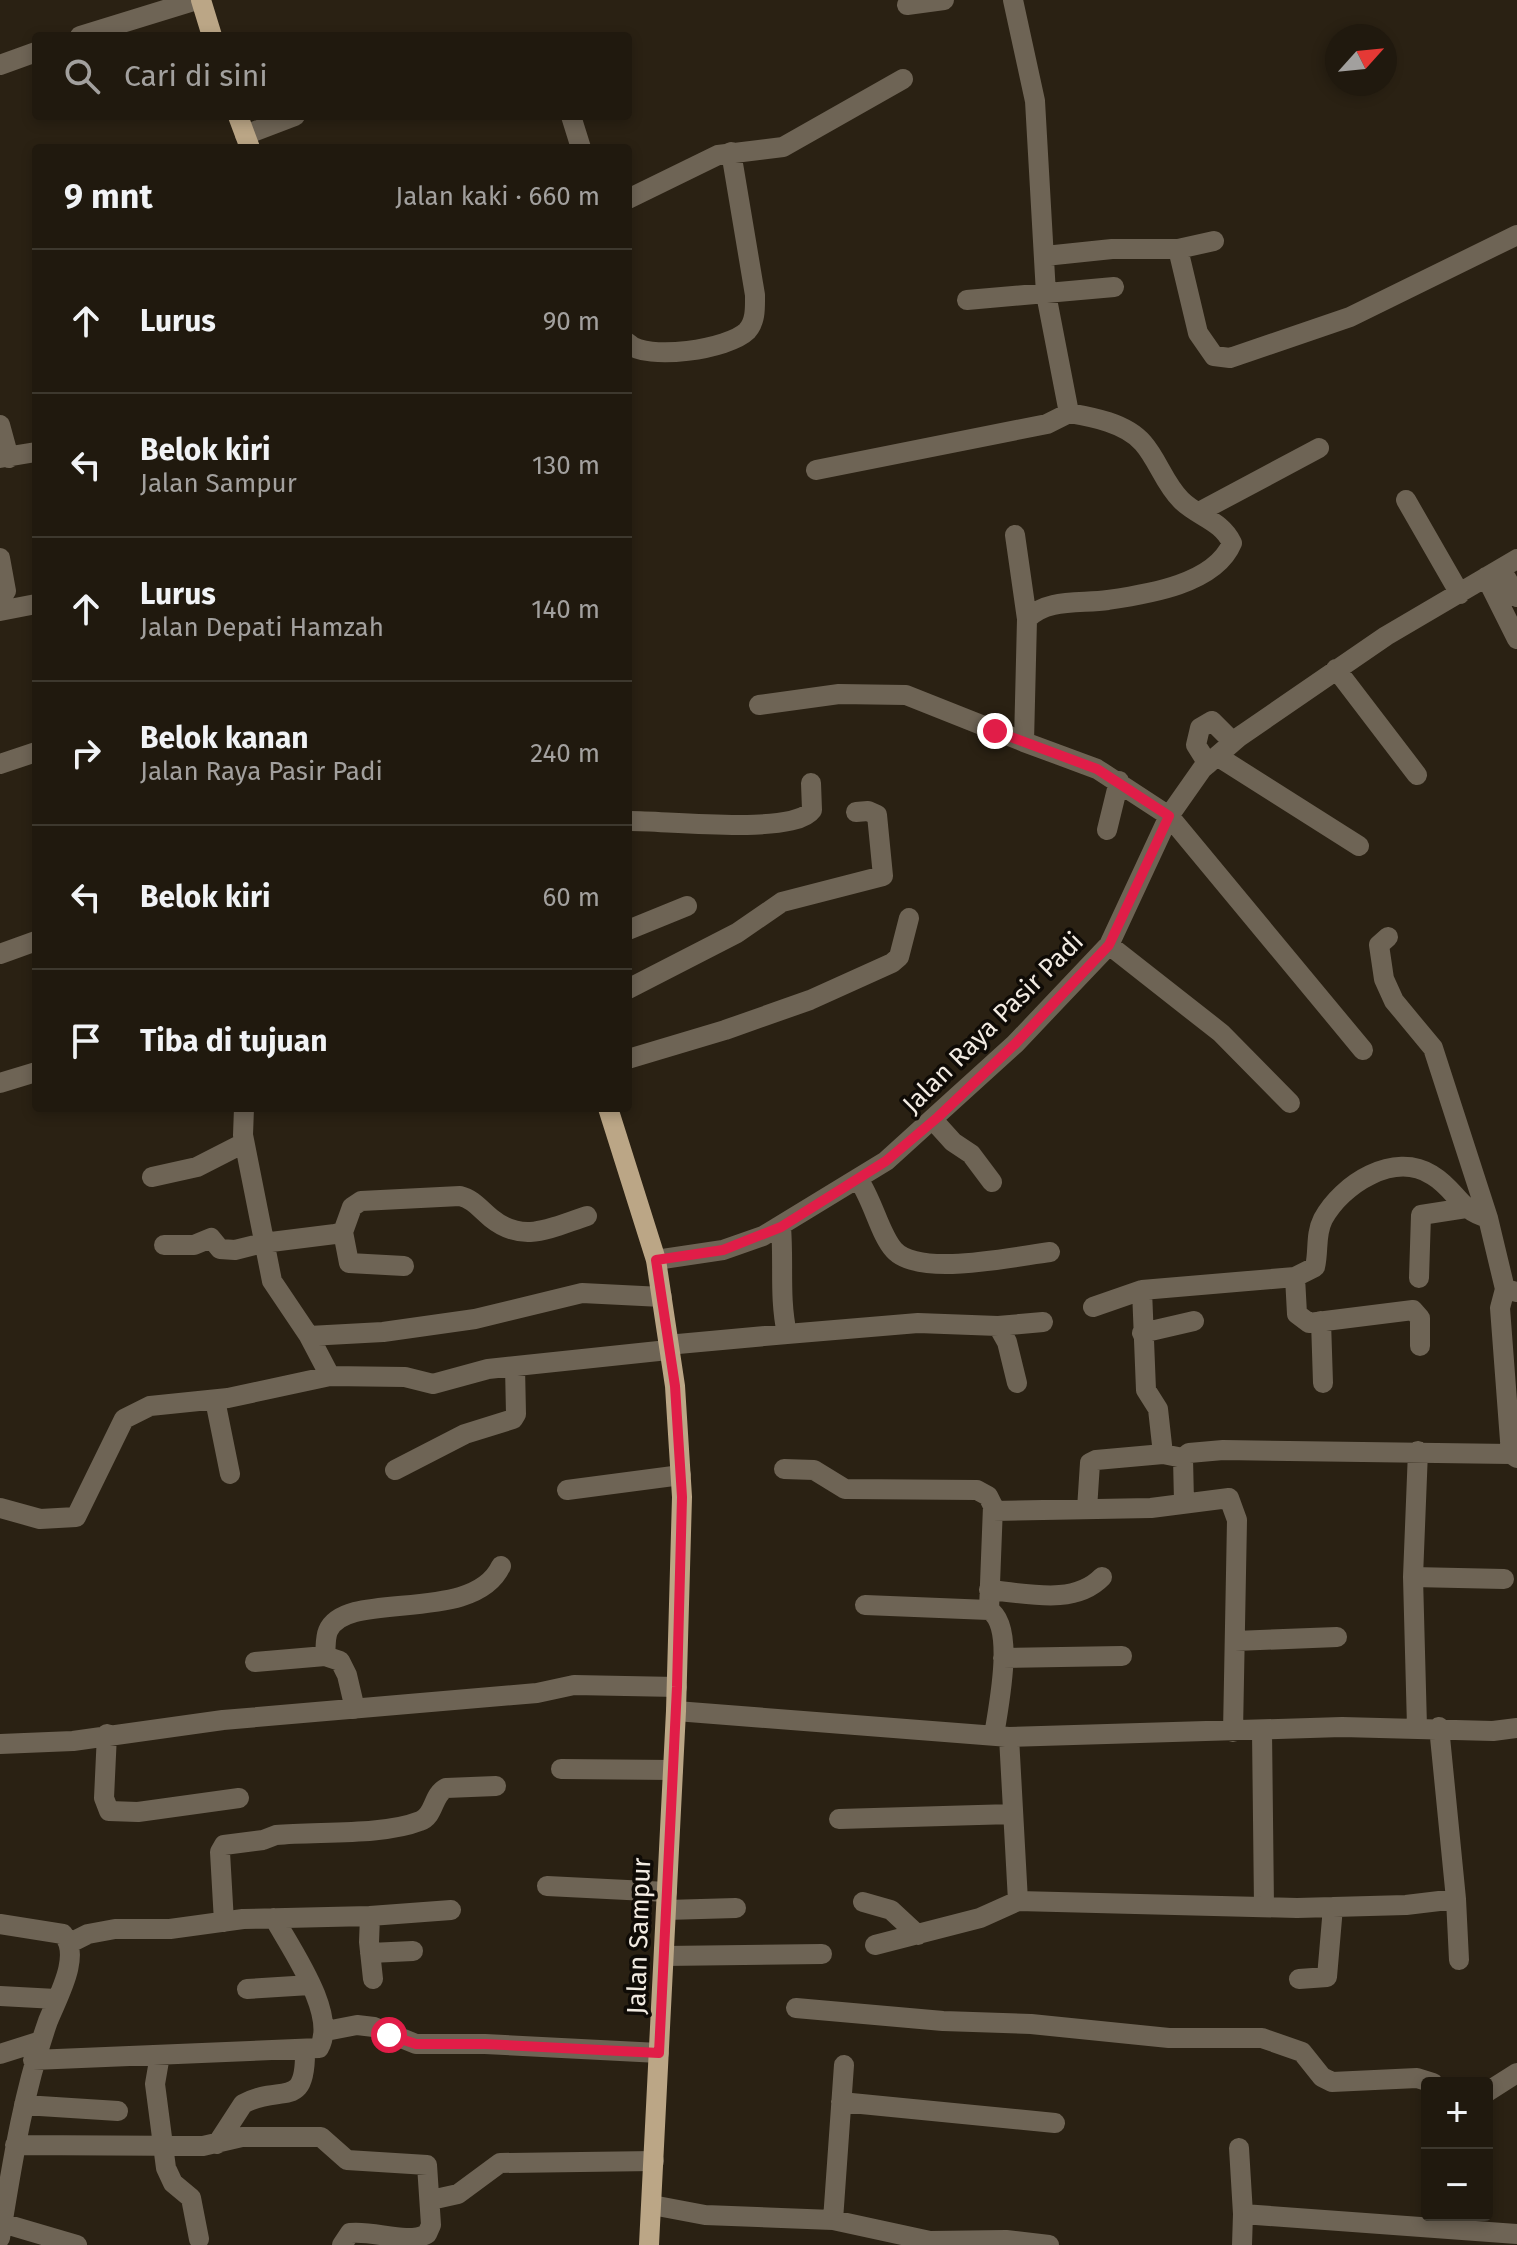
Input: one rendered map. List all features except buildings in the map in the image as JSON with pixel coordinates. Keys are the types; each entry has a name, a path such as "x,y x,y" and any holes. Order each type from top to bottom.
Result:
{"main road":[{"path":"199,0 211,32"},
{"name":"Jalan Sampur","path":"609,1112 656,1260 675,1386 681,1475 676,1711 649,2245"}],"street":[{"path":"93,32 199,0"},
{"path":"907,5 944,0"},
{"path":"1013,0 1035,101 1046,294 1069,413"},
{"path":"0,65 32,53"},
{"path":"632,197 731,152 783,147 903,79"},
{"path":"245,133 283,120"},
{"path":"572,120 580,144"},
{"path":"632,344 652,352 721,346 748,330 755,313 755,295 731,152"},
{"path":"1178,249 1198,333 1214,356 1230,358 1350,317 1517,235"},
{"path":"1045,256 1112,249 1178,249 1214,241"},
{"path":"967,300 1114,287"},
{"path":"816,470 1047,424 1069,413 1116,425 1142,442 1160,475 1182,502 1225,529 1232,543 1225,559 1176,586 1108,600 1043,606 1027,619"},
{"path":"0,425 4,458 32,453"},
{"path":"1199,512 1319,448"},
{"path":"1406,500 1460,594"},
{"path":"1015,535 1027,619 1024,742"},
{"path":"0,558 6,591 0,599"},
{"path":"1502,568 1517,597"},
{"path":"1502,568 1517,639"},
{"name":"Jalan Raya Pasir Padi","path":"656,1260 723,1250 781,1227 886,1161 934,1121 1015,1044 1109,945 1169,816 1220,754 1336,669 1502,568"},
{"path":"0,611 32,605"},
{"path":"1336,669 1417,775"},
{"path":"759,705 839,694 906,695 1097,769 1119,781 1169,816 1363,1050"},
{"path":"0,764 32,753"},
{"path":"1220,754 1359,846"},
{"path":"1107,830 1119,781"},
{"path":"632,821 746,826 803,818 812,810 811,783"},
{"path":"632,987 737,933 782,902 883,876 877,815 868,811 856,812"},
{"path":"632,928 687,906"},
{"path":"632,1058 810,1000 892,963 899,957 909,918"},
{"path":"1087,1509 1092,1461 1223,1450 1418,1451 1514,1456 1500,1308 1511,1290 1433,1048 1394,1001 1384,979 1379,945 1388,937"},
{"path":"0,954 32,942"},
{"path":"1109,945 1221,1033 1290,1103"},
{"path":"0,1083 32,1073"},
{"path":"244,1112 244,1143 272,1281 309,1336 330,1376"},
{"path":"934,1121 953,1142 971,1154 992,1182"},
{"path":"152,1177 197,1167 244,1143"},
{"path":"1093,1307 1142,1290 1295,1277 1315,1267 1316,1238 1324,1218 1352,1185 1376,1172 1406,1166 1428,1172 1445,1183 1470,1214 1488,1218"},
{"path":"858,1179 872,1198 894,1250 910,1261 921,1264 977,1261 1050,1252"},
{"path":"404,1266 349,1263 343,1232 352,1207 361,1201 460,1196 469,1198 505,1229 521,1235 587,1216"},
{"path":"1419,1278 1421,1215 1466,1208"},
{"path":"781,1227 783,1261 779,1292 787,1334"},
{"path":"164,1245 194,1245 211,1238 224,1251 343,1232"},
{"path":"1295,1277 1297,1314 1309,1323 1413,1310 1420,1318 1420,1346"},
{"path":"1142,1290 1146,1390 1158,1409 1184,1502"},
{"path":"309,1336 383,1332 475,1319 582,1293 662,1297"},
{"path":"1142,1333 1194,1321"},
{"path":"1321,1321 1323,1383"},
{"path":"0,1508 40,1519 76,1517 93,1488 114,1438 131,1413 150,1406 215,1400 330,1376 405,1377 433,1384 488,1369 787,1334 918,1323 998,1326 1043,1322"},
{"path":"998,1326 1007,1342 1017,1383"},
{"path":"395,1470 465,1434 513,1419 516,1414 515,1367"},
{"path":"215,1400 230,1474"},
{"path":"1417,1727 1413,1577 1418,1451"},
{"path":"784,1469 814,1470 845,1489 977,1490 988,1496 993,1511 989,1600 1000,1622 1002,1737 1013,1814 1018,1901"},
{"path":"567,1490 681,1475"},
{"path":"993,1511 1151,1508 1229,1498 1234,1503 1237,1520 1233,1732"},
{"path":"325,1656 327,1632 341,1618 367,1610 477,1593 495,1580 501,1566"},
{"path":"865,1605 1081,1593 1102,1577"},
{"path":"1413,1577 1504,1579"},
{"path":"1235,1641 1337,1637"},
{"path":"255,1662 325,1656 340,1661 347,1675 355,1709"},
{"path":"1003,1658 1122,1656"},
{"path":"0,1744 73,1741 223,1720 537,1693 574,1685 677,1682"},
{"path":"676,1711 1002,1737 1417,1727 1493,1731 1517,1728"},
{"path":"1439,1727 1459,1960"},
{"path":"1262,1731 1264,1906"},
{"path":"107,1734 104,1798 109,1811 138,1812 239,1798"},
{"path":"561,1769 673,1770"},
{"path":"224,1922 220,1852 224,1845 263,1840 276,1835 379,1828 421,1821 429,1815 439,1791 496,1786"},
{"path":"839,1819 1013,1814"},
{"path":"547,1886 736,1908"},
{"path":"875,1945 980,1918 1018,1901 1333,1907 1406,1905 1456,1899"},
{"path":"863,1902 891,1910 918,1935"},
{"path":"1299,1979 1327,1977 1333,1907"},
{"path":"70,1943 88,1934 115,1929 170,1929 274,1918 451,1910"},
{"path":"370,1916 373,1979"},
{"path":"0,2054 37,2050 160,2055 319,2048 326,2031 322,2013 274,1918"},
{"path":"0,1924 63,1934 70,1943 69,1964 37,2050 15,2145 1,2231 77,2245"},
{"path":"370,1953 413,1951"},
{"path":"664,1956 822,1954"},
{"path":"247,1989 310,1985"},
{"path":"0,1996 56,1999"},
{"path":"796,2008 943,2021 1031,2024 1169,2038 1262,2038 1302,2052 1322,2077 1332,2082 1421,2079"},
{"path":"326,2031 357,2025 374,2027 416,2044 485,2044 659,2053"},
{"path":"217,2144 243,2104 289,2093 301,2086 306,2076 305,2050"},
{"path":"160,2055 155,2084 169,2178 191,2198 199,2239"},
{"path":"833,2220 844,2065"},
{"path":"1493,2088 1517,2073"},
{"path":"841,2102 1055,2123"},
{"path":"24,2105 118,2111"},
{"path":"15,2145 217,2144 242,2137 321,2137 347,2160 421,2163 430,2170 431,2225 421,2238 412,2240 364,2231 350,2233 342,2245"},
{"path":"1239,2148 1242,2245"},
{"path":"431,2200 458,2194 500,2163 654,2161"},
{"path":"652,2205 705,2215 833,2220 930,2241 1006,2240 1049,2245"},
{"path":"1243,2214 1517,2234"}],"route":[{"path":"389,2035 416,2044 485,2044 659,2053 677,1687 682,1497 675,1386 656,1260 723,1250 763,1236 886,1161 1015,1044 1109,945 1169,816 1130,787 1097,769 995,731"}]}
